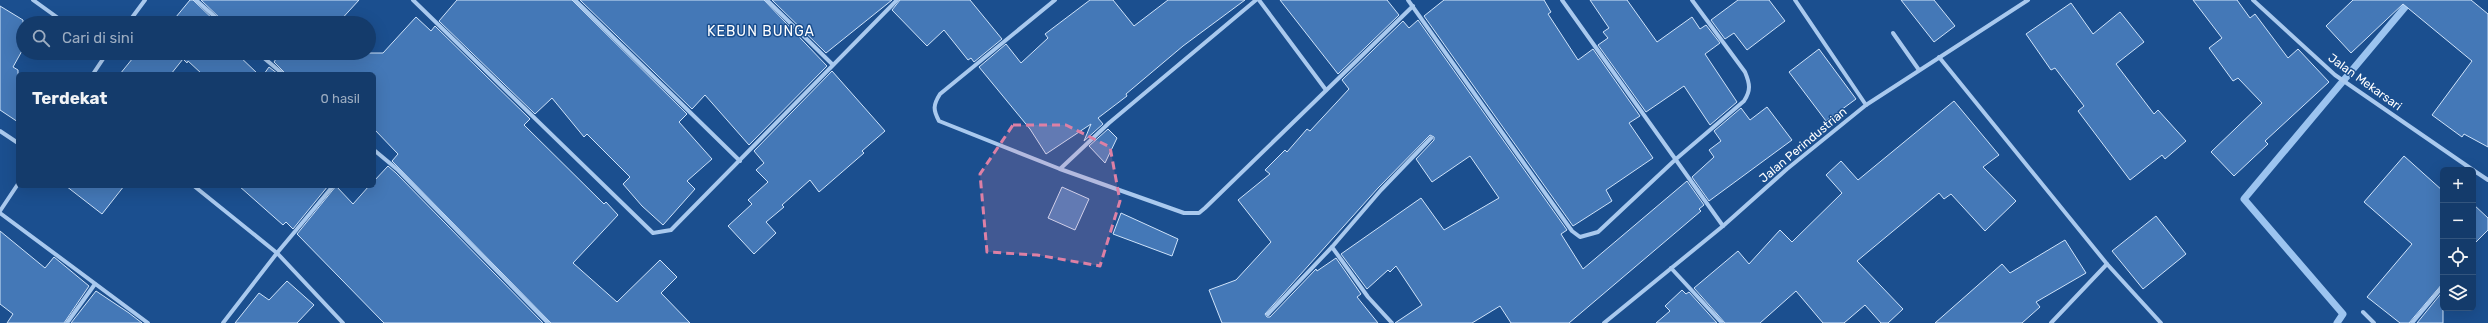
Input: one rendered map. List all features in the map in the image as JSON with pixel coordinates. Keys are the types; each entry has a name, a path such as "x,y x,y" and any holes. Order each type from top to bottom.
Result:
{"street":[{"path":"33,0 55,16"},
{"path":"133,16 145,0"},
{"path":"196,0 214,16"},
{"path":"413,0 653,233 672,230 832,64 897,0"},
{"path":"575,0 740,161"},
{"path":"767,0 832,64"},
{"path":"1055,0 940,94 934,103 934,112 939,120 1060,169 1184,212 1199,213 1413,6"},
{"path":"1060,169 1109,123 1257,0 1326,90"},
{"path":"1408,0 1572,232 1580,237 1598,232 1676,159 1744,101 1750,84 1744,72 1692,0"},
{"path":"1562,0 1723,226"},
{"path":"1795,0 1866,105"},
{"name":"Jalan Perindustrian","path":"1604,323 1723,226 1787,169 1866,105 2028,0"},
{"name":"Jalan Mekarsari","path":"2253,0 2335,75 2469,167"},
{"path":"1893,33 1919,70"},
{"path":"1939,57 2107,264 2161,323"},
{"path":"94,72 102,60"},
{"path":"266,60 281,72"},
{"path":"0,131 16,142"},
{"path":"1268,314 1332,247 1381,190 1431,138"},
{"path":"376,152 398,170 548,323"},
{"name":"Jalan Mekarsari","path":"2476,172 2488,180"},
{"path":"16,187 0,212 148,323"},
{"path":"196,188 277,253 343,323"},
{"path":"223,323 277,253 332,188"},
{"path":"1332,247 1368,297 1392,323"},
{"path":"2051,323 2107,264"},
{"path":"1671,268 1722,323"},
{"path":"67,323 95,284"},
{"path":"2412,323 2440,290"},
{"path":"2363,312 2374,323"}],"highlighted area":[{"path":"1013,125 1066,125 1110,147 1120,201 1100,266 1037,255 987,252 980,174"}],"building":[{"path":"190,0 193,0 210,16 177,16"},
{"path":"201,0 359,0 344,16 218,16"},
{"path":"457,0 572,0 687,114 679,122 712,159 687,181 695,189 663,225 642,206 623,184 630,177 587,134 584,137 552,98 535,114 439,21"},
{"path":"580,0 764,0 827,66 749,145 705,95 692,109"},
{"path":"772,0 892,0 826,53"},
{"path":"900,0 970,0 1002,39 974,62 971,58 968,60 944,30 927,46 892,10"},
{"path":"1090,0 1113,0 1134,26 1168,0 1245,0 1183,46 1126,94 1127,96 1098,118 1103,124 1084,141 1091,124 1046,154 1030,129 979,67 1006,44 1021,63 1048,38 1045,34"},
{"path":"1280,0 1387,0 1399,15 1338,74"},
{"path":"1444,0 1544,0 1551,12 1548,14 1578,60 1593,49 1640,116 1629,123 1653,158 1606,190 1612,201 1573,226 1424,16"},
{"path":"1590,0 1627,0 1657,42 1692,17 1700,29 1706,25 1720,43 1705,54 1737,102 1710,125 1684,86 1646,112 1598,45 1608,38 1603,32 1609,28"},
{"path":"1738,0 1769,0 1785,21 1747,50 1734,33 1725,39 1711,20"},
{"path":"1901,0 1934,0 1955,26 1934,42"},
{"path":"2193,0 2237,0 2250,18 2255,14 2288,58 2298,49 2329,82 2265,141 2268,144 2234,176 2211,152 2262,103 2238,78 2233,81 2209,48 2222,38"},
{"path":"2353,0 2471,0 2488,14 2488,147 2464,134 2462,137 2432,115 2472,61 2403,4 2351,53 2326,26"},
{"path":"2071,3 2093,34 2120,12 2144,42 2116,64 2154,114 2158,110 2186,141 2165,159 2162,155 2130,180 2078,111 2084,106 2055,68 2051,70 2026,34"},
{"path":"0,6 16,16 17,60 13,67 18,70 18,72 16,72 16,121 0,110"},
{"path":"416,17 431,31 435,26 530,119 524,125 604,204 606,202 618,215 573,263 617,302 660,260 677,277 661,293 690,323 551,323 392,161 398,154 376,131 376,72 284,72 274,62 275,60 376,60 376,53 383,53"},
{"path":"1418,20 1567,230 1561,234 1583,269 1687,181 1704,205 1699,209 1701,211 1569,323 1511,323 1500,306 1472,323 1395,323 1422,305 1396,266 1390,272 1388,270 1367,289 1341,254 1421,198 1444,230 1499,198 1470,156 1432,182 1416,159 1434,140 1434,137 1430,135 1378,188 1265,314 1267,317 1270,317 1316,269 1317,271 1336,258 1361,294 1357,297 1378,323 1222,323 1209,290 1236,280 1271,242 1238,200 1270,174 1265,170 1285,150 1287,152 1307,129 1310,131 1349,89 1342,80 1403,21 1409,28"},
{"path":"1819,49 1856,99 1826,121 1789,72"},
{"path":"131,60 182,60 173,72 122,72"},
{"path":"184,60 243,60 256,72 200,72 188,61 187,63"},
{"path":"269,67 275,72 265,72"},
{"path":"832,71 885,131 862,151 864,153 819,192 810,180 782,205 784,207 766,222 776,233 754,254 728,226 752,204 748,200 768,182 756,170 764,163 754,151"},
{"path":"1954,101 1999,155 1983,167 2016,201 1985,231 1951,194 1944,199 1939,193 1857,261 1903,309 1888,323 1881,323 1865,305 1844,323 1823,323 1796,291 1760,323 1725,323 1694,288 1738,251 1749,264 1780,230 1792,242 1842,193 1826,175 1841,161 1858,180"},
{"path":"1767,107 1792,140 1709,201 1692,177 1714,157 1709,150 1721,141 1714,131 1741,108 1750,120"},
{"path":"1108,129 1117,138 1105,163 1089,146"},
{"path":"2404,156 2440,188 2440,287 2409,323 2400,323 2367,297 2412,244 2364,202"},
{"path":"388,166 543,323 384,323 297,234 334,188 338,188 353,204 367,188 376,188 376,179"},
{"path":"1062,187 1089,199 1075,230 1048,218"},
{"path":"69,188 122,188 102,214"},
{"path":"241,188 326,188 293,229 286,222 283,225"},
{"path":"2476,207 2488,218 2488,230 2476,242"},
{"path":"1121,213 1178,239 1172,256 1113,234"},
{"path":"2156,216 2186,254 2143,289 2112,251"},
{"path":"0,231 45,268 54,257 89,286 64,323 7,323 13,314 0,304"},
{"path":"2065,240 2086,273 2036,302 2040,307 2022,323 1935,323 2002,264 2010,273"},
{"path":"287,281 314,305 297,323 235,323 259,293 269,300"},
{"path":"1682,290 1686,294 1689,292 1717,323 1656,323 1670,311 1665,306"},
{"path":"96,291 129,313 142,323 71,323"},
{"path":"2440,295 2440,311 2443,311 2443,323 2417,323"}],"waterway":[{"path":"2337,323 2343,314 2244,199 2411,0"}],"district":[{"name":"KEBUN BUNGA","path":"761,31"}]}
